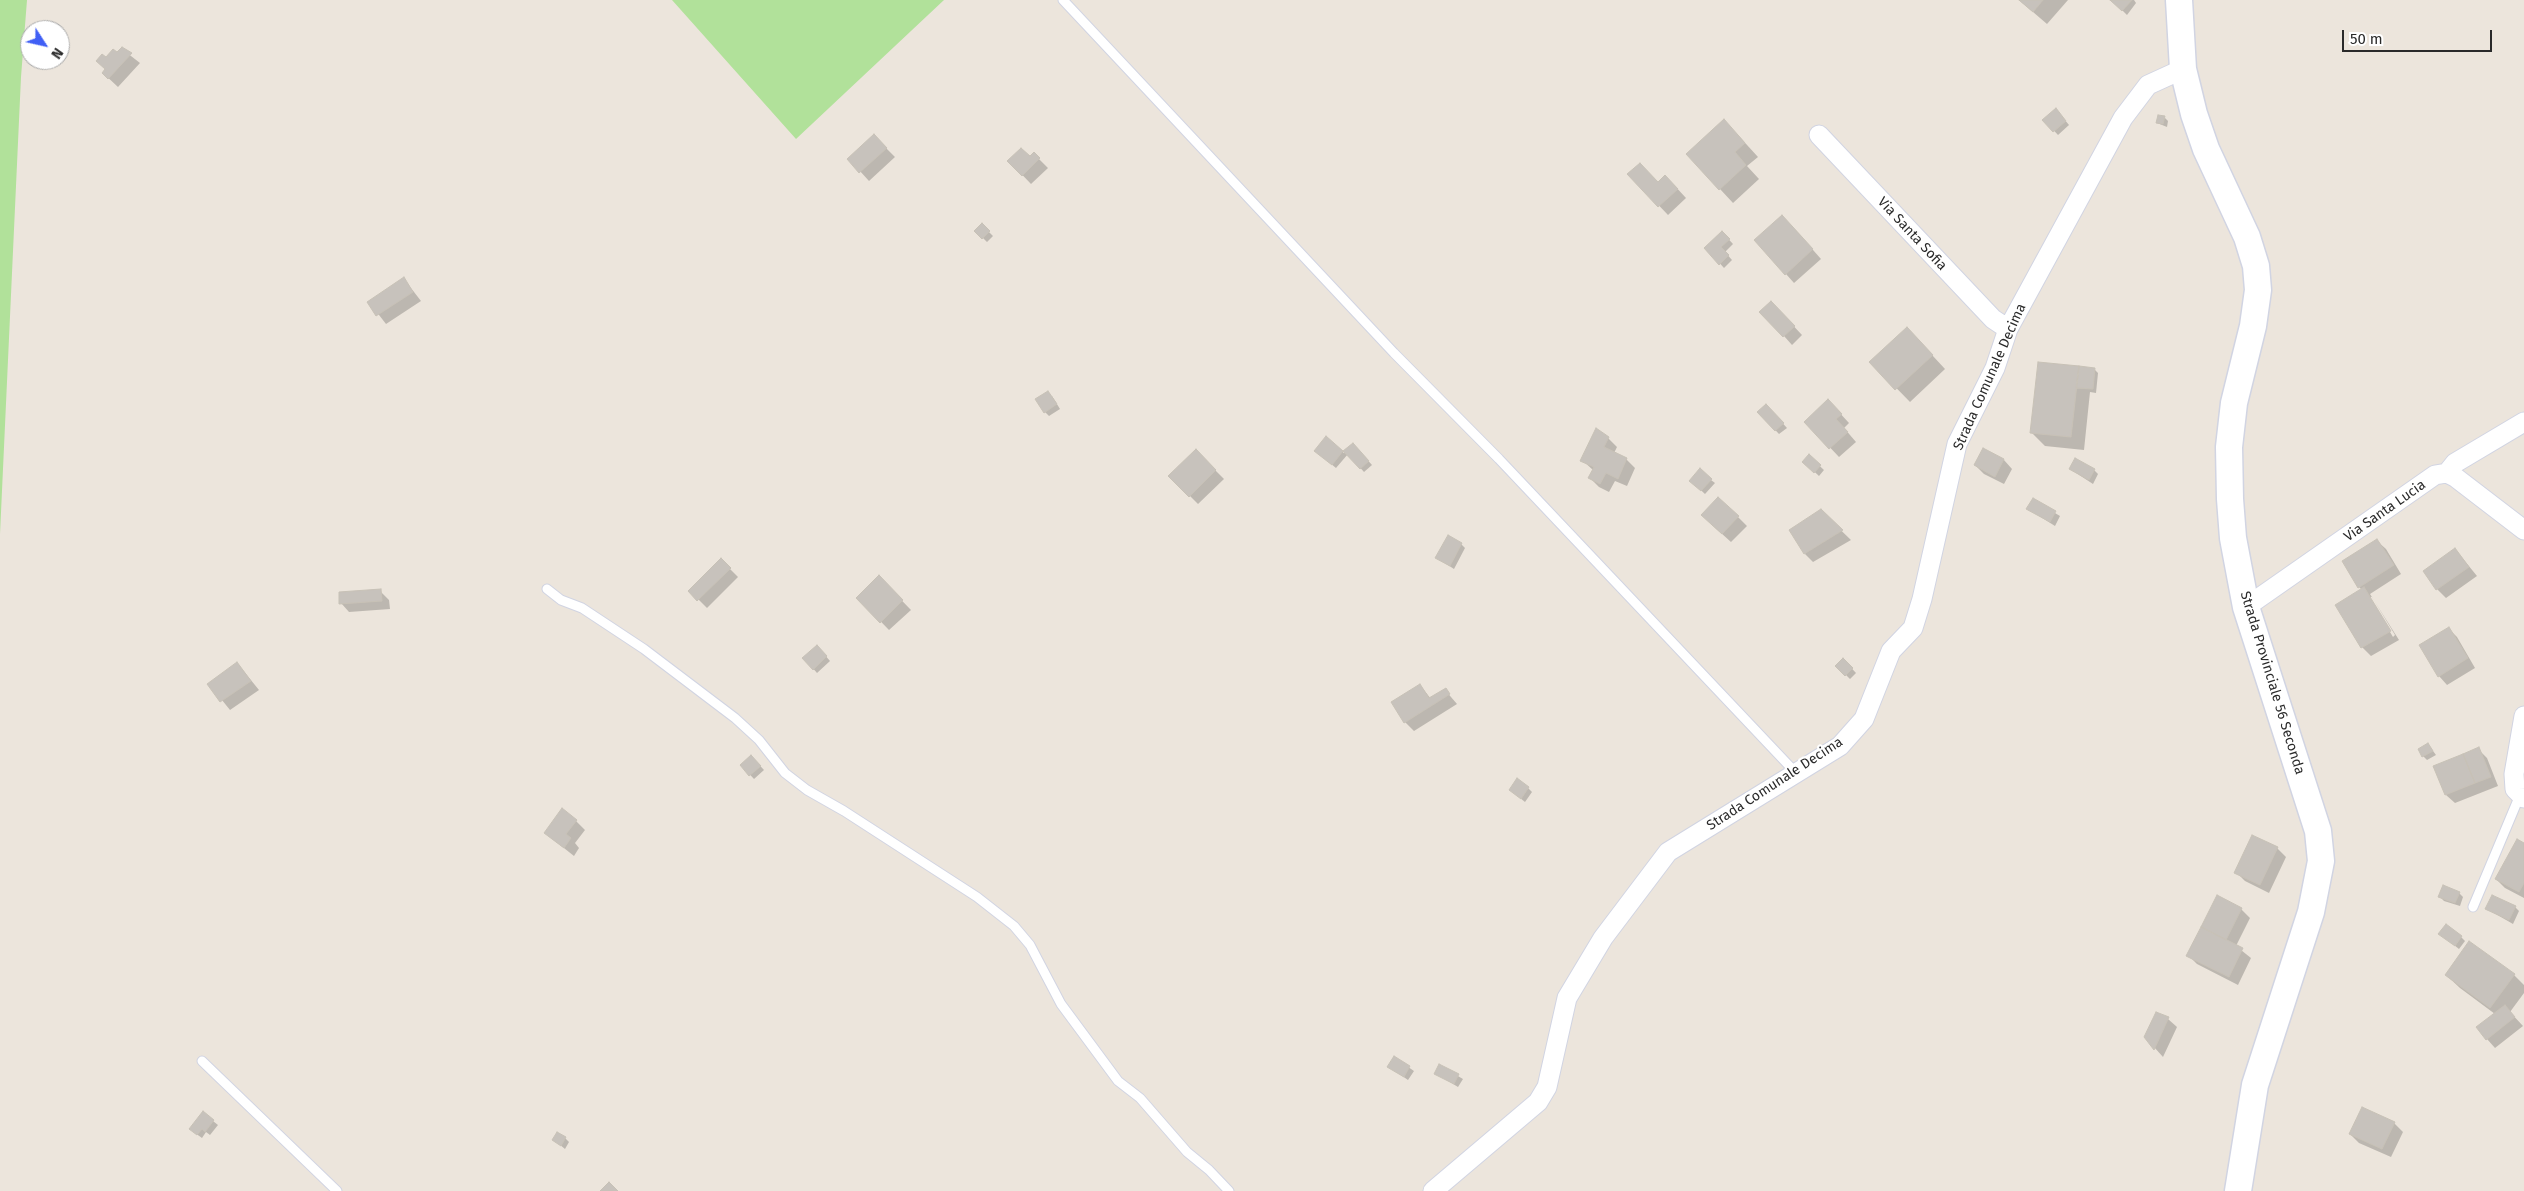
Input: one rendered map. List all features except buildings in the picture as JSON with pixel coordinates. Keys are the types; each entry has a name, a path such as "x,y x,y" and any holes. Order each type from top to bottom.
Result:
{"street":[{"name":"Strada Provinciale 56 Seconda","path":"2179,0 2183,69 2194,114 2206,148 2247,237 2256,266 2258,290 2253,326 2234,403 2230,446 2230,499 2233,538 2246,607 2318,831 2320,861 2311,912 2256,1085 2238,1191"},
{"name":"Strada Comunale Decima","path":"1433,1191 1538,1102 1547,1087 1567,998 1603,938 1668,852 1840,746 1864,720 1891,651 1913,628 1922,599 1957,444 1995,368 2008,329 2122,118 2148,85 2183,69"},
{"name":"Via Santa Sofia","path":"1819,135 1993,320 2008,329"},
{"name":"Via Santa Lucia","path":"2246,607 2436,475 2447,473 2455,463 2524,422"},
{"path":"2447,473 2455,477 2524,530"},
{"path":"2522,797 2515,789 2514,774 2524,716"}],"lane":[{"path":"1063,0 1388,346 1499,459 1796,774"},
{"path":"547,589 560,600 582,608 644,649 735,718 759,740 785,774 807,790 844,811 977,897 1014,926 1030,946 1061,1004 1118,1081 1140,1098 1187,1152 1209,1170 1229,1191"},
{"path":"2473,907 2522,797"},
{"path":"202,1061 337,1191"}],"green space":[{"path":"0,0 27,0 25,20 20,20 20,70 22,70 0,534"},
{"path":"672,0 944,0 796,139"}]}
